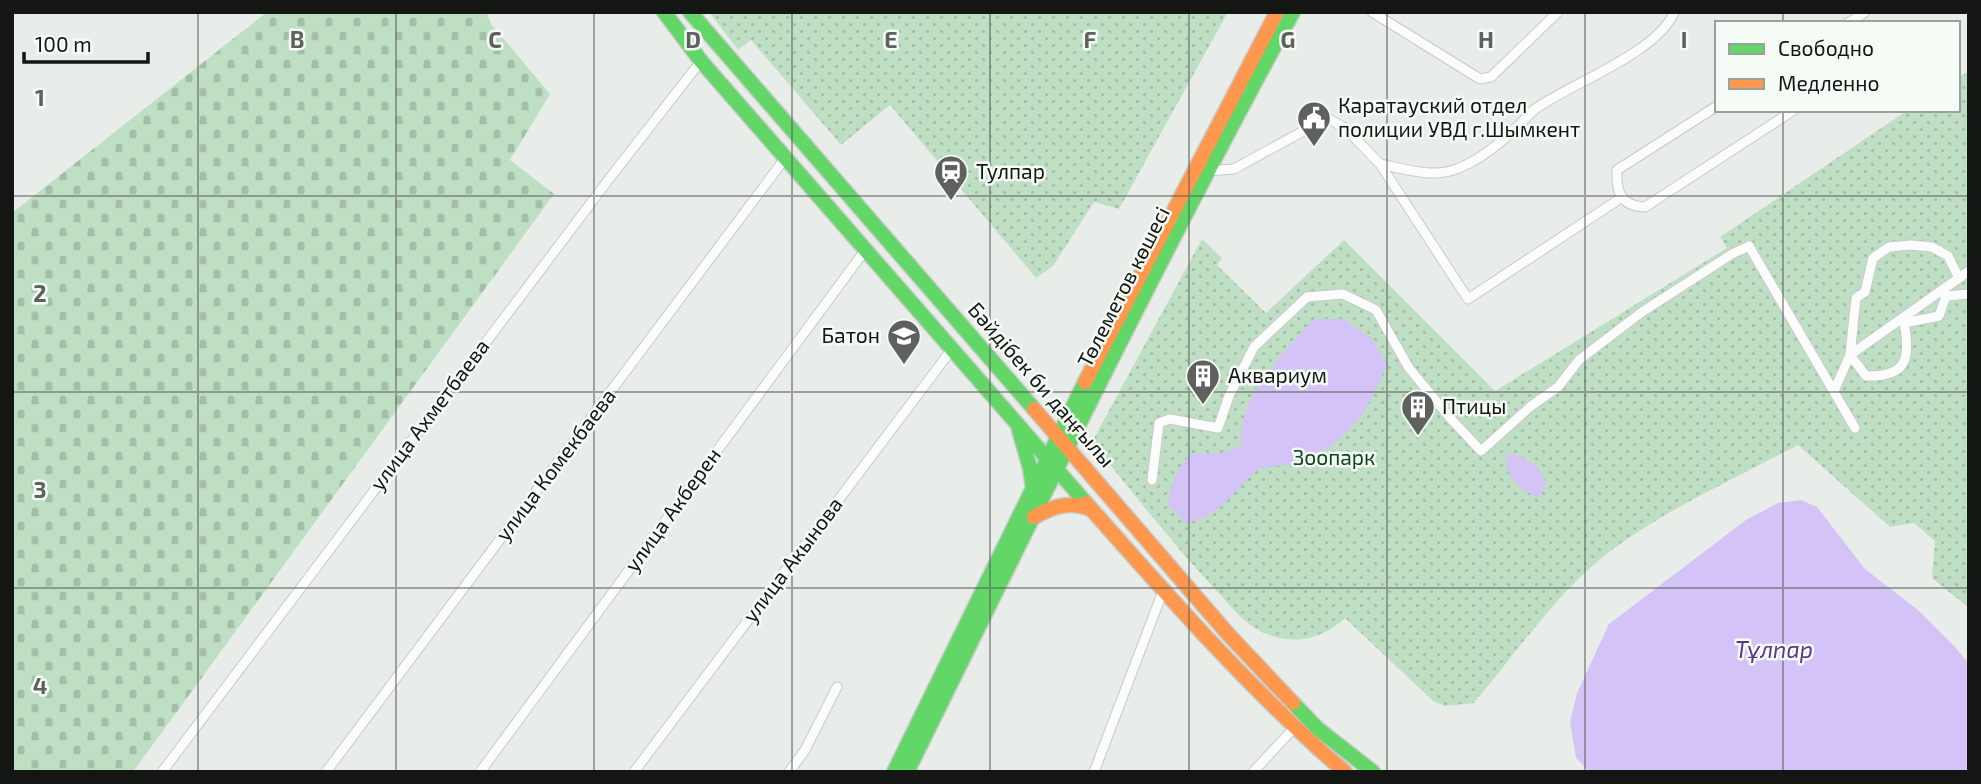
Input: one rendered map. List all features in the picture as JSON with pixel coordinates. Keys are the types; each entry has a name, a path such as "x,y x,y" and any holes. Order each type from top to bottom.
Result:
{"main road":[{"name":"Бәйдібек би даңғылы","path":"664,12 701,61 1163,591 1294,728 1342,771"},
{"name":"Бәйдібек би даңғылы","path":"690,12 1228,634 1318,729 1373,772"},
{"name":"Төлеметов көшесі","path":"907,772 1034,517 1063,442 1277,12"},
{"name":"Төлеметов көшесі","path":"1063,442 1131,318 1206,170 1293,12"},
{"path":"904,293 919,277"},
{"path":"1017,422 1031,468 1033,488"},
{"name":"Төлеметов көшесі","path":"894,772 1033,488 1053,463"},
{"path":"1034,517 1062,503 1094,510"}],"street":[{"path":"1372,12 1480,79 1491,77 1559,12"},
{"path":"1380,164 1438,173 1458,169 1479,157 1514,130 1534,110 1653,38 1671,21 1674,12"},
{"name":"улица Ахметбаева","path":"162,772 567,234 701,61"},
{"path":"1715,107 1617,170 1616,188 1621,198 1637,206 1645,206 1791,112"},
{"path":"1206,170 1234,169 1328,118 1345,128 1380,164 1468,299 1621,198"},
{"name":"улица Комекбаева","path":"326,772 786,158"},
{"path":"1152,480 1159,423 1170,419 1218,428 1229,396 1254,347 1307,297 1343,294 1376,310 1409,368 1481,451 1531,406 1558,387 1579,360 1642,312 1732,254 1749,246 1855,428"},
{"path":"1834,391 1850,355 1856,298 1865,292 1873,258 1889,247 1933,247 1948,256 1959,278"},
{"name":"улица Акберен","path":"480,772 866,249"},
{"path":"1850,355 1969,271"},
{"path":"1850,355 1866,376 1886,377 1905,363 1909,348 1904,323 1938,316 1946,296 1969,294"},
{"name":"улица Акынова","path":"635,772 952,349"},
{"path":"1094,772 1163,591"},
{"path":"789,772 805,750 838,687"},
{"path":"1253,772 1294,728"}],"green space":[{"path":"267,12 486,12 492,25 550,94 510,160 554,194 133,772 12,772 12,213"},
{"path":"709,12 1228,12 1119,209 1094,202 1053,266 1036,278 890,105 841,145 751,40 738,50"},
{"name":"Зоопарк","path":"1969,71 1969,608 1932,578 1935,541 1914,523 1890,527 1798,445 1683,505 1617,546 1577,580 1474,703 1445,706 1433,701 1345,618 1316,636 1296,640 1273,636 1249,624 1183,553 1092,442 1202,239 1222,258 1217,265 1266,313 1344,240 1495,391 1727,248 1720,237 1905,112 1960,112 1960,77"}],"water":[{"path":"1314,319 1344,319 1373,340 1387,364 1367,407 1341,438 1324,450 1306,459 1259,468 1217,509 1207,516 1185,523 1168,504 1173,480 1189,454 1224,453 1241,446 1242,427 1254,392 1276,361"},
{"path":"1508,453 1531,462 1542,474 1545,488 1541,495 1535,497 1509,474"},
{"name":"Тұлпар","path":"1801,500 1817,507 1865,569 1919,611 1969,664 1969,772 1590,772 1576,758 1570,722 1577,693 1609,624 1746,520 1778,503"}],"traffic: fast":[{"path":"664,12 701,61 1086,503"},
{"path":"690,12 1034,409"},
{"path":"907,772 1144,295 1293,12"},
{"path":"894,772 1085,382"},
{"path":"1019,430 1033,488"},
{"path":"1293,703 1318,729 1373,772"}],"traffic: slow":[{"path":"1085,382 1277,12"},
{"path":"1034,409 1228,634 1293,703"},
{"path":"1086,503 1243,676 1345,772"},
{"path":"1034,517 1061,506 1075,505 1091,509"}],"place":[{"name":"Каратауский отдел полиции УВД г.Шымкент","path":"1314,148"},
{"name":"Тулпар","path":"951,202"},
{"name":"Батон","path":"904,366"},
{"name":"Аквариум","path":"1203,406"},
{"name":"Птицы","path":"1418,437"}]}
